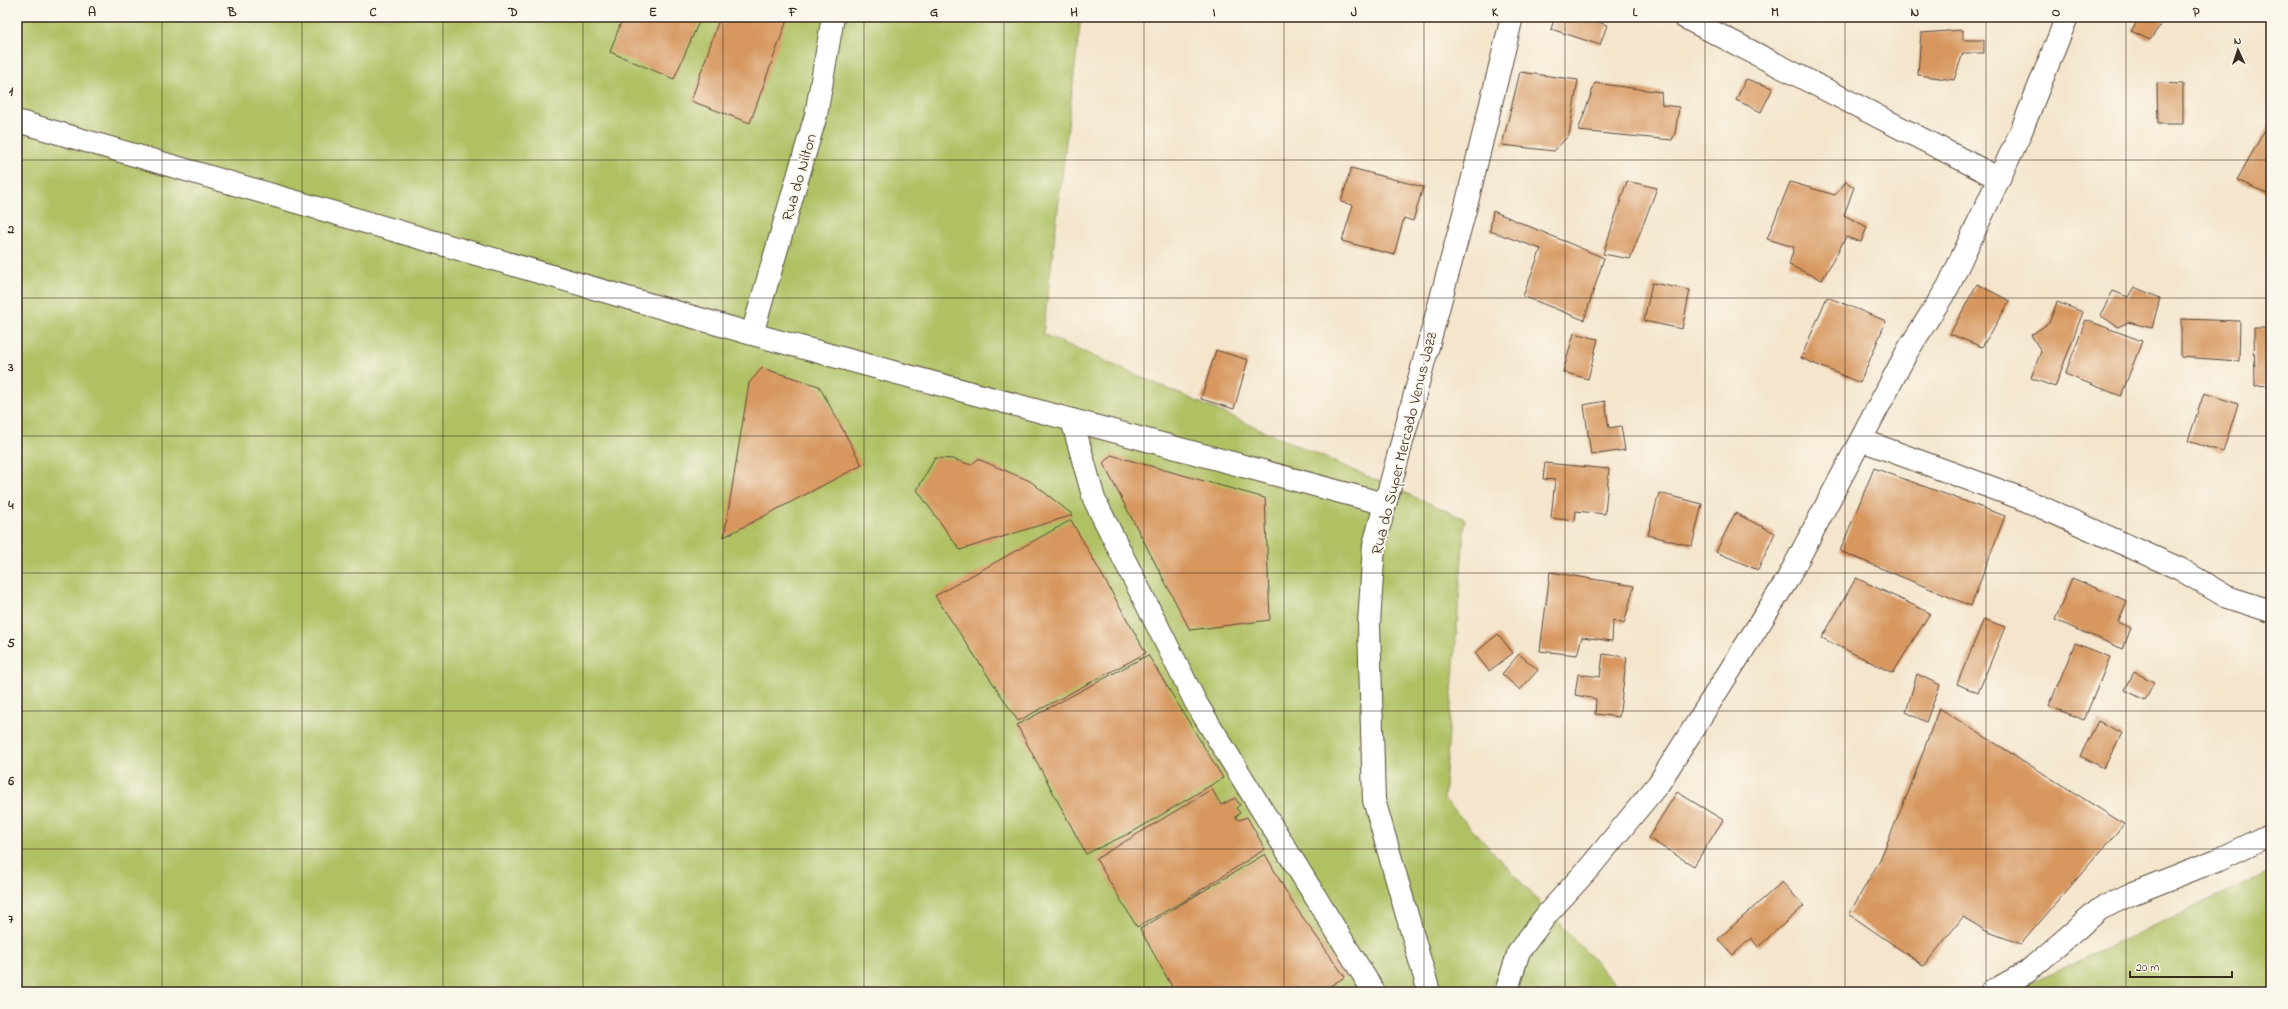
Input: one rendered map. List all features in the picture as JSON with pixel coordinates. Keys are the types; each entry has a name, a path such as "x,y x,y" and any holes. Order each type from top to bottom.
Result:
{"street":[{"name":"Rua do Nilton","path":"752,334 816,115 833,17"},
{"name":"Rua do Super Mercado Venus Jazz","path":"1429,992 1374,800 1369,624 1374,545 1465,210 1512,17"},
{"path":"1684,17 1998,178"},
{"path":"1506,992 1518,952 1548,912 1590,867 1659,783 1787,580 1908,350 1948,287 2020,134 2067,17"},
{"path":"17,121 752,334 1385,504"},
{"path":"1072,420 1094,499 1196,703 1374,992"},
{"path":"1861,440 2023,499 2180,569 2227,597 2271,611"},
{"path":"1991,992 2027,972 2100,909 2130,894 2217,860 2271,834"}],"green space":[{"path":"17,17 1081,17 1043,334 1465,519 1444,799 1623,992 17,992"},
{"path":"2271,871 2271,992 2012,992"}],"building":[{"path":"623,17 701,17 674,79 610,52"},
{"path":"720,17 788,17 750,123 691,101"},
{"path":"1555,17 1583,17 1607,25 1600,45 1551,29"},
{"path":"2140,17 2166,17 2150,40 2131,31"},
{"path":"1963,30 1963,40 1984,40 1984,53 1963,53 1954,80 1918,75 1921,33"},
{"path":"1520,72 1578,80 1569,135 1554,151 1502,145"},
{"path":"1746,79 1773,88 1761,112 1736,100"},
{"path":"1595,83 1661,92 1662,105 1679,107 1675,133 1672,140 1578,131"},
{"path":"2157,83 2183,84 2183,124 2158,124"},
{"path":"2271,119 2271,195 2237,180"},
{"path":"1351,168 1423,187 1413,221 1404,218 1394,255 1342,241 1353,205 1341,202"},
{"path":"1627,181 1657,188 1630,259 1603,254"},
{"path":"1790,182 1835,195 1846,182 1854,187 1844,215 1867,227 1861,242 1846,237 1822,280 1789,265 1794,247 1767,239"},
{"path":"1493,211 1604,258 1584,320 1523,296 1541,249 1490,231"},
{"path":"1652,283 1690,290 1682,329 1644,321"},
{"path":"1977,284 2010,301 1982,347 1950,334"},
{"path":"2134,287 2160,298 2152,328 2128,322 2118,327 2100,315 2113,291 2128,297"},
{"path":"1827,297 1886,321 1860,383 1801,358"},
{"path":"2057,302 2083,312 2055,387 2031,378 2041,351 2031,335 2049,323"},
{"path":"2181,319 2240,321 2239,361 2181,357"},
{"path":"2086,320 2142,341 2121,396 2065,374"},
{"path":"2254,328 2271,328 2271,385 2255,386"},
{"path":"1574,333 1598,339 1588,379 1563,372"},
{"path":"1216,350 1248,360 1234,409 1201,399"},
{"path":"762,368 819,386 862,465 724,537 749,383"},
{"path":"2204,393 2238,404 2223,452 2188,441"},
{"path":"1605,401 1609,428 1621,426 1625,450 1591,455 1584,405"},
{"path":"1111,455 1265,498 1270,620 1190,630 1103,463"},
{"path":"935,458 953,459 971,465 978,459 1030,481 1073,515 960,550 917,490"},
{"path":"1545,463 1609,469 1605,514 1576,511 1575,521 1551,518 1555,480 1543,479"},
{"path":"1874,468 2005,516 1971,606 1840,551"},
{"path":"1659,493 1702,504 1692,546 1648,535"},
{"path":"1735,513 1775,533 1758,570 1716,552"},
{"path":"1071,520 1146,653 1018,721 935,596"},
{"path":"1550,572 1634,586 1624,624 1613,620 1612,641 1582,637 1577,655 1540,651"},
{"path":"1856,578 1930,613 1893,673 1822,638"},
{"path":"2072,578 2127,601 2118,622 2131,628 2123,649 2055,620"},
{"path":"1984,619 2005,627 1978,693 1957,684"},
{"path":"1498,634 1513,653 1489,671 1475,653"},
{"path":"2075,643 2110,657 2084,720 2049,706"},
{"path":"1519,654 1538,670 1520,690 1502,674"},
{"path":"1603,654 1627,657 1619,717 1595,714 1596,699 1575,695 1578,674 1600,677"},
{"path":"1148,655 1223,778 1136,830 1086,854 1017,725"},
{"path":"2134,672 2154,682 2145,700 2125,690"},
{"path":"1917,674 1940,685 1926,722 1906,712"},
{"path":"1939,708 2124,824 2021,944 1986,931 1963,917 1924,966 1849,914 1879,862 1910,788"},
{"path":"2098,721 2122,733 2104,768 2080,756"},
{"path":"1212,789 1221,805 1235,798 1240,805 1236,808 1240,813 1235,817 1239,820 1247,817 1265,849 1184,901 1137,927 1096,859"},
{"path":"1677,792 1723,820 1694,866 1648,838"},
{"path":"1265,854 1292,902 1345,977 1320,992 1175,992 1140,929"},
{"path":"1782,882 1804,906 1758,947 1751,938 1733,955 1718,939"}]}
